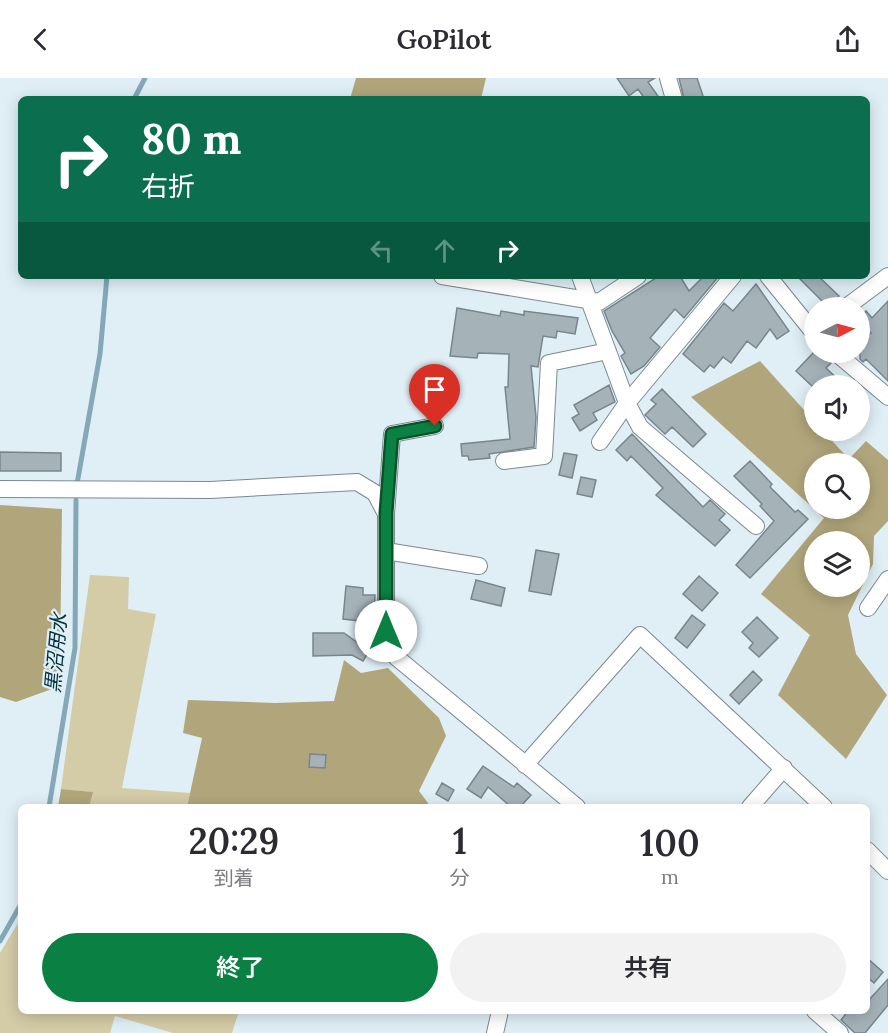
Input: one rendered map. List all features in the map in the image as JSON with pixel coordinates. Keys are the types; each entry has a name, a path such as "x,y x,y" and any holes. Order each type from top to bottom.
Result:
{"street":[{"path":"668,78 673,96"},
{"path":"860,297 888,276"},
{"path":"460,279 599,302 634,279"},
{"path":"581,279 627,403 640,427 756,526"},
{"path":"600,442 627,403 730,279"},
{"path":"771,279 804,318"},
{"path":"504,461 544,456 549,363 608,351"},
{"path":"850,363 885,391"},
{"path":"435,426 392,434 386,513 386,645 396,657 573,804"},
{"path":"0,489 210,490 357,482 375,493 386,513"},
{"path":"386,551 479,566"},
{"path":"868,608 888,579"},
{"path":"525,765 640,635 821,804"},
{"path":"753,804 784,768"},
{"path":"870,853 888,871"},
{"path":"495,1033 499,1014"},
{"path":"818,1014 840,1033"}],"shaded area":[{"path":"356,78 486,78 482,96 351,96"},
{"path":"760,361 804,410 804,441 832,441 843,453 804,453 804,500 691,397"},
{"path":"866,441 888,460 888,521 874,536 873,564 870,570 870,531 813,531 823,519 870,519 870,453 855,453"},
{"path":"0,505 62,509 60,663 52,689 16,702 0,697"},
{"path":"804,542 804,597 857,597 848,615 856,654 887,695 846,759 778,695 810,635 761,594"},
{"path":"90,575 129,577 128,609 156,614 122,788 190,793 188,804 90,804 92,792 61,789"},
{"path":"344,660 361,673 388,668 439,718 446,736 419,791 429,804 188,804 202,738 183,733 188,700 275,703 334,701"},
{"path":"61,789 93,792 90,804 58,804"},
{"path":"18,923 18,1014 238,1014 232,1033 173,1033 115,1016 110,1033 0,1033 0,953"}],"building":[{"path":"617,78 655,78 648,82 658,96 643,96 638,89 629,96"},
{"path":"679,78 697,78 703,96 683,96"},
{"path":"654,279 682,279 689,291 701,279 716,279 684,318 675,309 650,338 660,347 644,366 631,374 621,356 625,353 604,311"},
{"path":"800,279 821,279 839,296 818,297"},
{"path":"756,284 789,331 777,339 770,329 756,348 747,341 731,363 723,357 714,368 710,365 704,372 683,354 724,303 733,311"},
{"path":"888,301 888,381 870,363 870,316 872,318"},
{"path":"457,308 500,316 501,311 524,315 524,311 578,318 575,334 557,331 556,338 543,336 538,367 531,366 536,417 534,447 489,454 490,458 469,460 468,456 462,456 461,444 510,439 505,387 508,387 509,354 478,353 477,358 450,356"},
{"path":"804,363 831,363 826,368 833,375 804,375 804,378 796,371"},
{"path":"609,385 615,402 593,413 597,420 580,431 572,418 579,414 574,405"},
{"path":"662,389 706,434 693,447 672,427 665,434 645,415 656,404 651,400"},
{"path":"632,434 703,507 710,500 725,514 719,520 730,530 715,546 656,495 663,488 631,456 627,461 616,450"},
{"path":"0,452 61,453 61,471 0,471"},
{"path":"564,453 577,455 572,478 559,475"},
{"path":"750,461 772,484 770,487 795,512 798,510 804,515 804,519 808,519 750,578 736,565 774,521 760,506 762,504 734,476"},
{"path":"581,477 596,480 592,497 577,494"},
{"path":"536,550 559,554 551,595 529,591"},
{"path":"699,576 718,593 702,611 683,594"},
{"path":"476,580 505,588 501,606 471,599"},
{"path":"346,586 363,588 363,595 375,595 374,614 361,614 360,621 343,619"},
{"path":"692,615 705,625 687,648 675,638"},
{"path":"757,617 778,638 759,657 749,648 753,643 742,632"},
{"path":"313,633 344,633 369,651 363,661 352,655 313,656"},
{"path":"753,671 762,680 739,704 730,695"},
{"path":"310,754 326,755 325,768 309,767"},
{"path":"483,766 514,787 517,783 531,795 523,804 508,804 488,787 481,798 467,789"},
{"path":"442,783 454,790 448,801 436,794"},
{"path":"870,961 883,972 874,983 870,980"},
{"path":"888,979 888,1005 865,1033 855,1033 841,1020 846,1014 870,1014 870,999"}],"waterway":[{"name":"黒沼用水","path":"136,96 145,78"},
{"name":"黒沼用水","path":"77,484 100,354 107,279"},
{"name":"黒沼用水","path":"49,804 75,648 76,500"},
{"name":"黒沼用水","path":"0,941 18,909"}],"route":[{"path":"386,631 386,513 392,434 435,426"}]}
